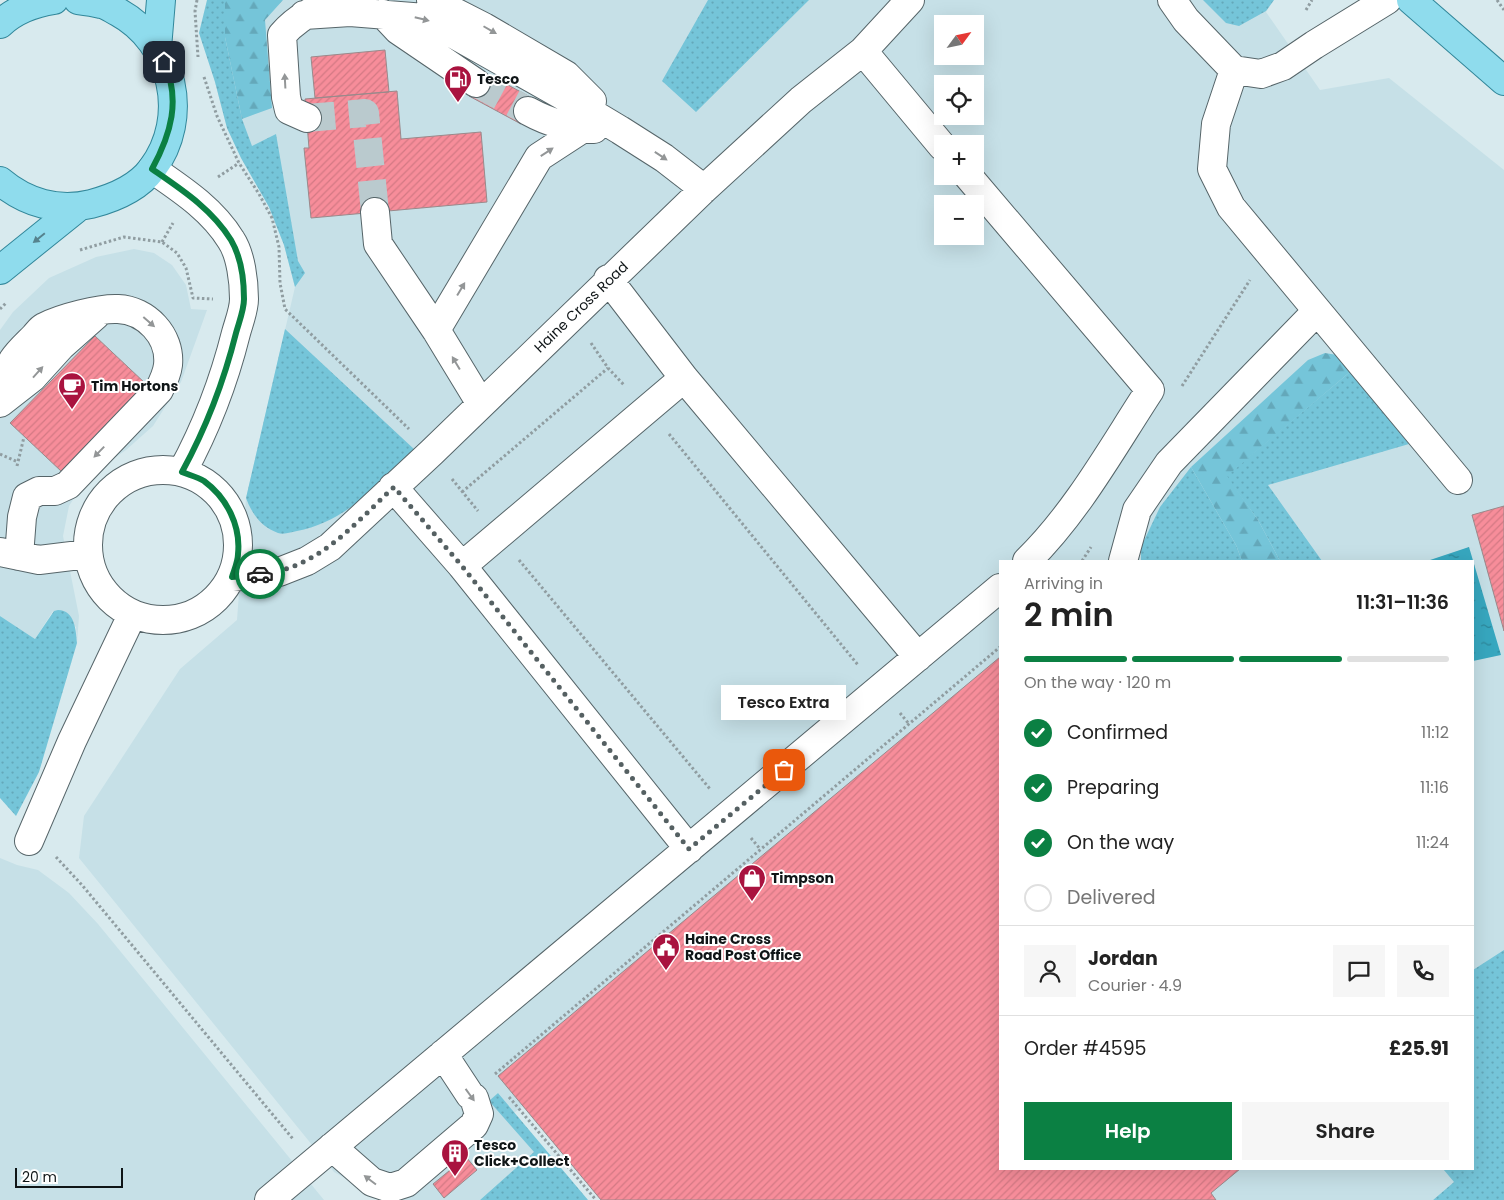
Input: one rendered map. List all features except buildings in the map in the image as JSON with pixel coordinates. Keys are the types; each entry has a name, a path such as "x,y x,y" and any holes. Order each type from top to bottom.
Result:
{"main road":[{"path":"7,16 41,2 54,0"},
{"path":"0,181 8,188 35,202 56,207 77,208 109,200 137,183 152,169 163,148 169,131 173,105 170,76 157,48 146,33 132,20 102,4 78,0"},
{"path":"157,48 161,0"},
{"path":"1411,0 1504,81"},
{"path":"0,270 77,208"}],"street":[{"path":"307,118 289,110 286,97 282,35 304,15 337,0"},
{"path":"431,0 484,26 566,75 620,130"},
{"name":"Haine Cross Road","path":"232,577 278,572 307,561 330,547 432,452 608,279 704,189 801,100 863,51 910,0"},
{"path":"1172,0 1186,20 1234,70 1261,74 1283,66 1387,0"},
{"path":"304,15 350,12 425,18 620,130 664,158 704,189"},
{"path":"384,14 398,30 476,83"},
{"path":"863,51 934,136"},
{"path":"1234,70 1216,124 1212,169 1231,207 1458,480"},
{"path":"528,111 544,120 582,129 620,130"},
{"path":"436,330 539,157 582,129"},
{"path":"152,169 190,195 218,222 232,242 242,272 244,301 227,368 196,447 182,472"},
{"path":"976,185 1150,390 1067,515 1047,542 1028,560"},
{"path":"375,212 378,244 436,330 481,404"},
{"path":"608,279 684,378 918,658"},
{"path":"0,387 14,359 43,327 78,315 117,308 131,310 143,316 162,336 167,350 168,364 160,390 68,484 56,491 39,491 27,497 10,554 39,560 88,554"},
{"path":"0,403 32,378 83,325 104,310"},
{"path":"1123,560 1137,510 1169,463 1317,311"},
{"path":"462,566 684,378"},
{"path":"160,469 182,472 202,480 220,495 231,513 238,534 238,556 232,577 222,593 207,607 190,616 171,621 151,620 132,614 111,600 95,579 88,554 89,529 99,505 116,485 139,474 160,469"},
{"path":"394,487 462,566 689,849"},
{"path":"269,1200 999,589"},
{"path":"29,841 72,741 132,614"},
{"path":"332,1147 376,1185 390,1188 406,1182 474,1126 479,1114 474,1098 470,1095 443,1054"}],"path":[{"path":"197,0 195,11 198,59"},
{"path":"1497,0 1504,10"},
{"path":"203,74 217,116 236,155 272,218 279,247 280,284 285,308 432,452 462,492 760,849"},
{"path":"73,252 124,237 162,242 177,253 186,268 193,298"},
{"path":"0,309 13,296"},
{"path":"573,315 608,368 648,408 878,691"},
{"path":"462,492 608,368"},
{"path":"0,454 18,462"},
{"path":"470,1095 999,648"},
{"path":"55,856 82,885 297,1145"},
{"path":"508,1096 596,1200"}],"shaded area":[{"path":"207,0 1274,0 1266,12 1320,90 1389,78 1504,170 1504,980 1474,992 1474,560 999,560 999,1170 1444,1170 1454,1182 1433,1200 601,1200 523,1106 514,1113 498,1093 490,1101 534,1152 480,1200 379,1200 373,1193 334,1172 79,858 84,816 180,669 237,620 246,498 295,287 284,245 269,207 241,158 227,128 215,82"},
{"path":"134,249 154,253 172,265 186,285 191,309 207,310 181,382 153,426 126,450 88,476 69,506 63,536 79,616 77,643 76,627 53,611 35,639 0,616 0,330 13,312 49,278 96,257"},
{"path":"0,858 17,865 38,870 69,893 98,924 324,1200 0,1200"}],"green space":[{"path":"207,0 225,0 225,37 242,119 252,146 276,134 298,261 305,273 295,287 284,245 269,207 241,158 227,128 199,33"},
{"path":"225,0 283,0 265,20 272,108 242,119 225,37"},
{"path":"708,0 809,0 696,112 662,81"},
{"path":"1203,0 1274,0 1266,11 1239,26 1226,23"},
{"path":"285,329 415,450 375,488 346,510 314,526 283,534 262,524 254,515 246,498"},
{"path":"1325,353 1337,355 1350,372 1227,476 1258,520 1279,560 1242,560 1236,545 1191,467 1308,360"},
{"path":"1350,372 1409,444 1268,485 1321,560 1279,560 1258,520 1226,476"},
{"path":"1191,467 1236,545 1242,560 1141,560 1141,547 1160,507"},
{"path":"58,610 68,613 74,622 77,643 39,772 16,816 0,798 0,616 35,639 54,611"},
{"path":"1504,950 1504,1200 1433,1200 1454,1182 1444,1170 1474,1170 1474,969"},
{"path":"498,1093 588,1200 480,1200 534,1152 489,1101"}],"water":[{"path":"1469,547 1473,560 1430,560"},
{"path":"1474,564 1501,655 1474,661"}],"tunnel":[{"path":"476,83 528,111"},
{"path":"307,118 365,113 375,212"}],"way so far":[{"path":"260,574 278,572 307,561 330,547 394,487 462,566 689,849 784,770"}],"place":[{"name":"Tesco","path":"458,103"},
{"name":"Tim Hortons","path":"72,410"},
{"name":"Tesco Extra","path":"784,770"},
{"name":"Timpson","path":"752,902"},
{"name":"Haine Cross Road Post Office","path":"666,971"},
{"name":"Tesco Click+Collect","path":"455,1177"}],"route":[{"path":"164,62 170,76 173,105 169,131 152,169 190,195 218,222 232,242 242,272 244,301 227,368 196,447 182,472 202,480 220,495 231,513 238,534 238,556 232,577 260,574"}]}
